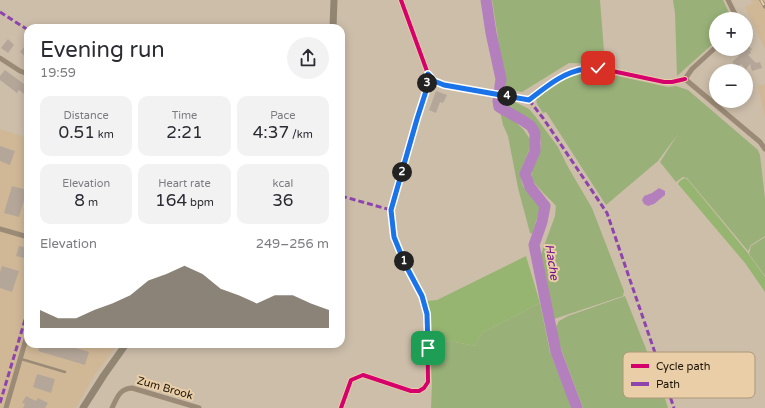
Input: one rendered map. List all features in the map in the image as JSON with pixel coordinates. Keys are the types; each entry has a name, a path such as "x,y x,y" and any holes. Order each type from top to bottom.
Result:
{"main road":[{"path":"333,24 334,0"},
{"path":"83,408 123,348"}],"street":[{"path":"401,0 428,74 434,81 444,85 503,96 529,100 568,73 586,68 598,68 664,82 672,82 685,79 692,69 709,53"},
{"path":"728,0 734,12"},
{"path":"0,58 24,72"},
{"path":"340,408 350,380 362,375 411,391 419,391 424,388 428,382 427,314 422,296 405,264 394,237 391,210 426,91 428,74"},
{"path":"685,79 760,142 765,149"},
{"path":"0,229 24,236"},
{"path":"6,408 24,346"},
{"name":"Zum Brook","path":"112,408 120,393 126,388 132,388 199,408"}],"lane":[{"path":"20,359 65,372"}],"shaded area":[{"path":"751,0 765,0 765,49 753,24 753,12 747,12 745,7 753,3"},
{"path":"765,84 765,118 758,86"},
{"path":"0,129 24,137 24,348 115,348 94,376 76,408 0,408"},
{"path":"659,188 665,191 665,195 654,204 648,206 644,204 642,200 644,196"}],"green space":[{"path":"492,0 600,0 605,64 569,63 522,92 506,89"},
{"path":"673,0 723,0 729,12 709,12 709,47 677,76 675,13"},
{"path":"586,71 599,72 668,87 676,86 688,90 758,150 760,155 765,199 765,236 751,245 748,251 687,178 683,177 676,182 660,162 678,134 658,161 606,205 546,112 543,113 537,104 536,98 572,75"},
{"path":"507,98 529,109 558,147 592,208 624,291 623,296 554,319 540,257 555,216 556,206 532,178 531,173 541,146 539,134 535,127 527,119 504,104 504,101"},
{"path":"501,110 503,110 523,129 530,139 531,145 520,173 523,186 540,208 532,234 530,233 518,188 508,136 503,125"},
{"path":"685,178 747,252 765,277 765,292 745,263 678,184"},
{"path":"765,237 765,276 749,254 751,246"},
{"path":"526,256 540,303 482,333 475,346 430,337 427,301 437,300"},
{"path":"625,296 647,352 623,352 623,398 665,398 668,408 583,408 558,341 556,327 559,321 568,316"},
{"path":"540,303 550,352 572,408 431,408 432,385 430,337 475,346 482,333"}],"building":[{"path":"8,39 14,45 8,53 1,48"},
{"path":"24,47 24,56 20,52"},
{"path":"739,56 749,56 756,63 760,62 762,68 753,71 753,64 734,64 732,62"},
{"path":"5,70 24,84 24,94 19,90 17,93 0,80 0,76"},
{"path":"436,91 447,95 443,103 440,102 436,113 429,110"},
{"path":"0,146 15,151 10,165 0,161"},
{"path":"12,186 24,189 24,200 19,217 4,213"},
{"path":"19,246 24,247 24,258 16,256"},
{"path":"2,266 19,271 12,292 0,288 0,272"},
{"path":"39,348 76,348 89,352 85,365 38,351"},
{"path":"37,374 55,379 51,393 33,387"},
{"path":"26,396 36,401 38,398 48,403 45,408 23,408 25,404 22,403"}],"waterway":[{"name":"Hache","path":"486,0 491,33 501,79 498,101 499,107 531,126 535,133 535,151 525,174 530,187 545,206 542,222 534,245 556,352 577,408"}],"railway":[{"path":"761,0 765,7"}],"marked path":[{"path":"0,12 24,27"},
{"path":"529,100 543,118 607,213 655,352"},
{"path":"345,197 391,210"},
{"path":"0,403 24,323"},
{"path":"671,398 674,408"}],"cycle path":[{"path":"401,0 428,74 434,81 444,85 529,100 568,73 586,68 598,68 664,82 685,79"},
{"path":"341,408 351,380 363,375 411,391 419,391 424,388 428,382 427,314 422,295 405,264 394,237 391,210 426,91 428,74"}],"route":[{"path":"428,348 427,314 422,296 405,264 394,237 391,210 426,91 428,74 434,81 444,85 529,100 568,73 586,68 598,68"}]}
